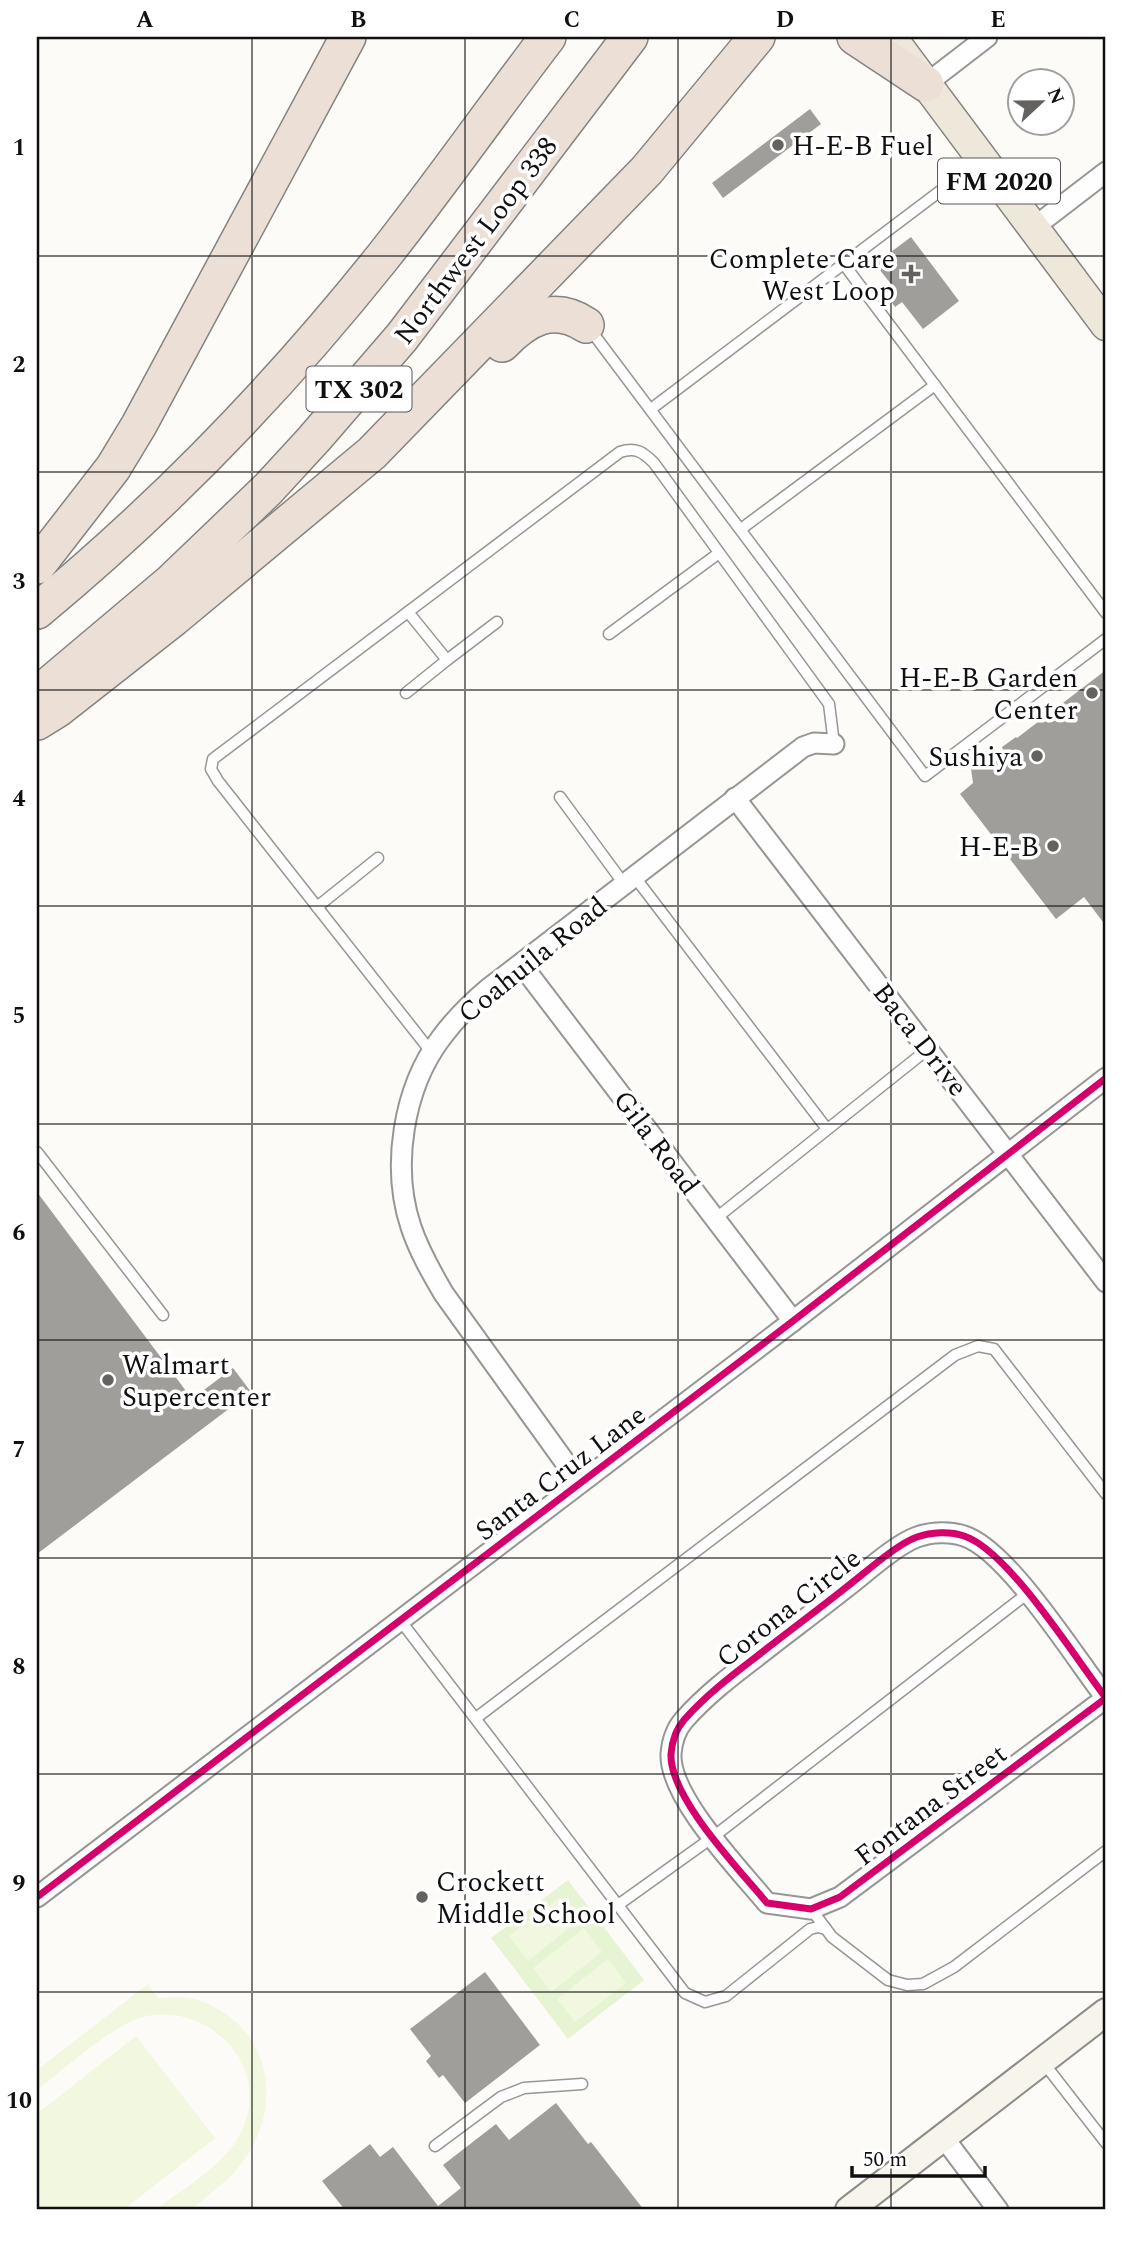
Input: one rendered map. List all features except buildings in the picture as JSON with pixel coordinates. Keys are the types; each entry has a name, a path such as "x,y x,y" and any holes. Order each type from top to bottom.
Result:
{"highway":[{"path":"37,566 113,468 126,447 348,37"},
{"name":"TX 302","path":"37,611 152,509 295,362 383,257 548,37"},
{"name":"Northwest Loop 338","path":"37,695 171,582 268,489 314,439 411,327 630,37"},
{"path":"855,37 926,84"},
{"path":"37,722 58,709 132,651 372,453 647,170 757,39"},
{"path":"235,568 287,539 415,431 525,322 534,317 556,315 569,316 586,325"}],"main road":[{"name":"FM 2020","path":"891,37 1106,325"}],"street":[{"path":"926,84 987,37"},
{"path":"1033,228 1106,172"},
{"name":"Coahuila Road","path":"580,1483 443,1294 424,1261 410,1225 402,1187 402,1149 408,1110 421,1074 439,1040 464,1010 803,747 814,743 834,744"},
{"name":"Baca Drive","path":"735,798 1010,1153 1106,1282"},
{"name":"Gila Road","path":"522,964 793,1321"},
{"name":"Santa Cruz Lane","path":"37,1897 793,1321 1106,1078"},
{"name":"Corona Circle","path":"811,1909 767,1903 689,1804 671,1768 671,1751 682,1722 700,1703 883,1559 915,1537 928,1534 947,1532 980,1542 995,1554 1028,1593 1106,1698"},
{"name":"Fontana Street","path":"811,1909 839,1897 1106,1698"},
{"path":"849,2210 1106,2012"},
{"path":"944,2138 998,2210"}],"lane":[{"path":"651,409 983,159"},
{"path":"843,263 1106,613"},
{"path":"586,325 925,776 1106,639"},
{"path":"741,529 935,385"},
{"path":"432,1053 218,781 211,769 213,759 620,452 632,449 644,453 654,463 830,704 834,744"},
{"path":"609,634 719,552"},
{"path":"408,612 447,660"},
{"path":"406,693 497,622"},
{"path":"560,797 828,1129"},
{"path":"317,907 378,858"},
{"path":"715,1219 929,1049"},
{"path":"37,1152 163,1315"},
{"path":"475,1718 954,1355 978,1346 994,1349 1106,1494"},
{"path":"618,1905 713,1837 1028,1593"},
{"path":"400,1620 685,1993 705,2002 726,1996 810,1929 826,1929"},
{"path":"811,1909 832,1937 887,1980 907,1985 923,1984 954,1967 1106,1851"},
{"path":"1042,2062 1106,2144"},
{"path":"435,2146 501,2097 524,2088 582,2084"}],"green space":[{"path":"568,1880 644,1980 568,2039 491,1938"},
{"path":"560,1897 578,1921 528,1961 509,1936"},
{"path":"584,1928 602,1952 551,1992 533,1968"},
{"path":"608,1959 626,1983 575,2022 557,1999"},
{"path":"148,1984 158,1998 196,1999 229,2016 249,2037 262,2061 266,2088 264,2115 255,2142 239,2167 199,2203 183,2211 155,2210 216,2164 236,2141 243,2128 249,2105 248,2082 241,2062 229,2044 212,2030 192,2020 170,2015 147,2016 134,2020 105,2037 37,2090 37,2070"},
{"path":"136,2036 215,2138 123,2210 37,2210 37,2114"}],"cycle path":[{"path":"37,1897 793,1321 1106,1078"},
{"path":"928,1534 959,1534 981,1545 1000,1562 1040,1607 1106,1698 840,1897 811,1909 767,1903 693,1811 673,1771 672,1745 681,1724 718,1687 890,1553 908,1541 928,1534"}],"place":[{"name":"H-E-B Fuel","path":"778,145"},
{"name":"Complete Care West Loop","path":"911,274"},
{"name":"H-E-B Garden Center","path":"1092,693"},
{"name":"Sushiya","path":"1037,756"},
{"name":"H-E-B","path":"1053,846"},
{"name":"Walmart Supercenter","path":"108,1380"},
{"name":"Crockett Middle School","path":"422,1897"}]}
